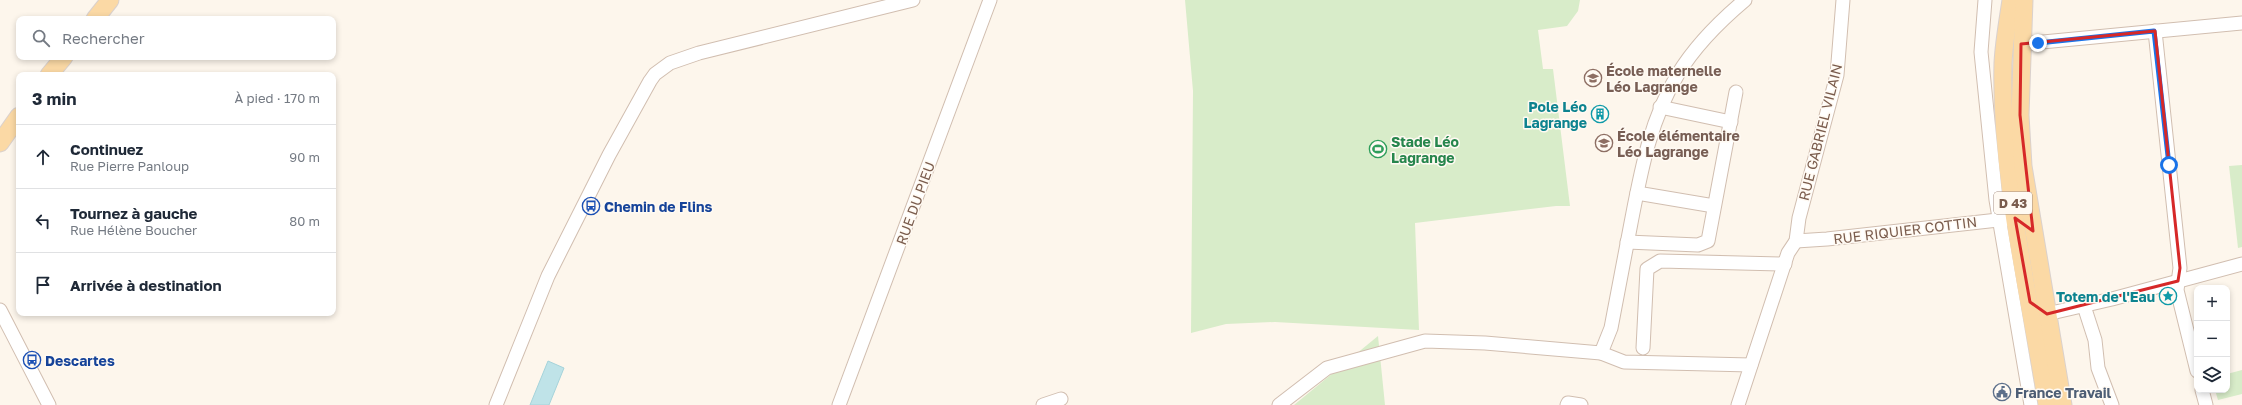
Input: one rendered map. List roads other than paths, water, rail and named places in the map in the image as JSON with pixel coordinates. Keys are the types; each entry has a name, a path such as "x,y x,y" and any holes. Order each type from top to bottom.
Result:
{"main road":[{"path":"97,16 110,0"},
{"name":"D 43","path":"2011,0 2003,62 2007,219 2030,302 2047,405"},
{"name":"D 43","path":"2024,0 2021,44 2020,115 2028,205 2063,405"},
{"path":"52,72 62,60"},
{"path":"0,136 16,116"},
{"path":"0,143 16,120"},
{"path":"2007,219 2028,205"},
{"path":"2007,219 2033,231"},
{"path":"2030,302 2047,314 2034,326"}],"street":[{"path":"496,405 548,276 609,155 656,74 670,63 699,53 913,0"},
{"name":"RUE DU PIEU","path":"839,405 990,0"},
{"path":"1601,353 1611,328 1648,139 1660,107 1678,74 1692,54 1729,14 1745,0"},
{"name":"RUE GABRIEL VILAIN","path":"1796,241 1799,218 1837,75 1843,0"},
{"path":"1985,0 1981,52 2007,219 2031,405"},
{"path":"2021,44 2242,23"},
{"path":"2154,31 2180,268 2177,290 2194,358"},
{"path":"1627,242 1705,244 1708,241 1736,92"},
{"path":"1660,107 1731,122"},
{"path":"1637,193 1714,206"},
{"name":"RUE RIQUIER COTTIN","path":"1796,241 1828,240 2007,219"},
{"path":"1738,405 1788,253 1796,241"},
{"path":"1643,348 1647,269 1660,261 1785,264"},
{"path":"2047,314 2084,306 2242,264"},
{"path":"2084,306 2095,340 2098,368 2112,405"},
{"path":"0,310 49,405"},
{"path":"1279,405 1327,368 1425,341 1485,343 1601,353 1624,362 1751,365"},
{"path":"2203,393 2206,405"},
{"path":"1043,405 1061,399"},
{"path":"1567,405 1568,403 1581,405"}],"water":[{"path":"548,361 564,368 549,405 530,405"}],"place":[{"name":"École maternelle Léo Lagrange","path":"1593,78"},
{"name":"Pole Léo Lagrange","path":"1600,114"},
{"name":"École élémentaire Léo Lagrange","path":"1604,143"},
{"name":"Stade Léo Lagrange","path":"1378,149"},
{"name":"Chemin de Flins","path":"591,206"},
{"name":"Totem de l'Eau","path":"2168,296"},
{"name":"Descartes","path":"32,360"},
{"name":"France Travail","path":"2002,392"}]}
